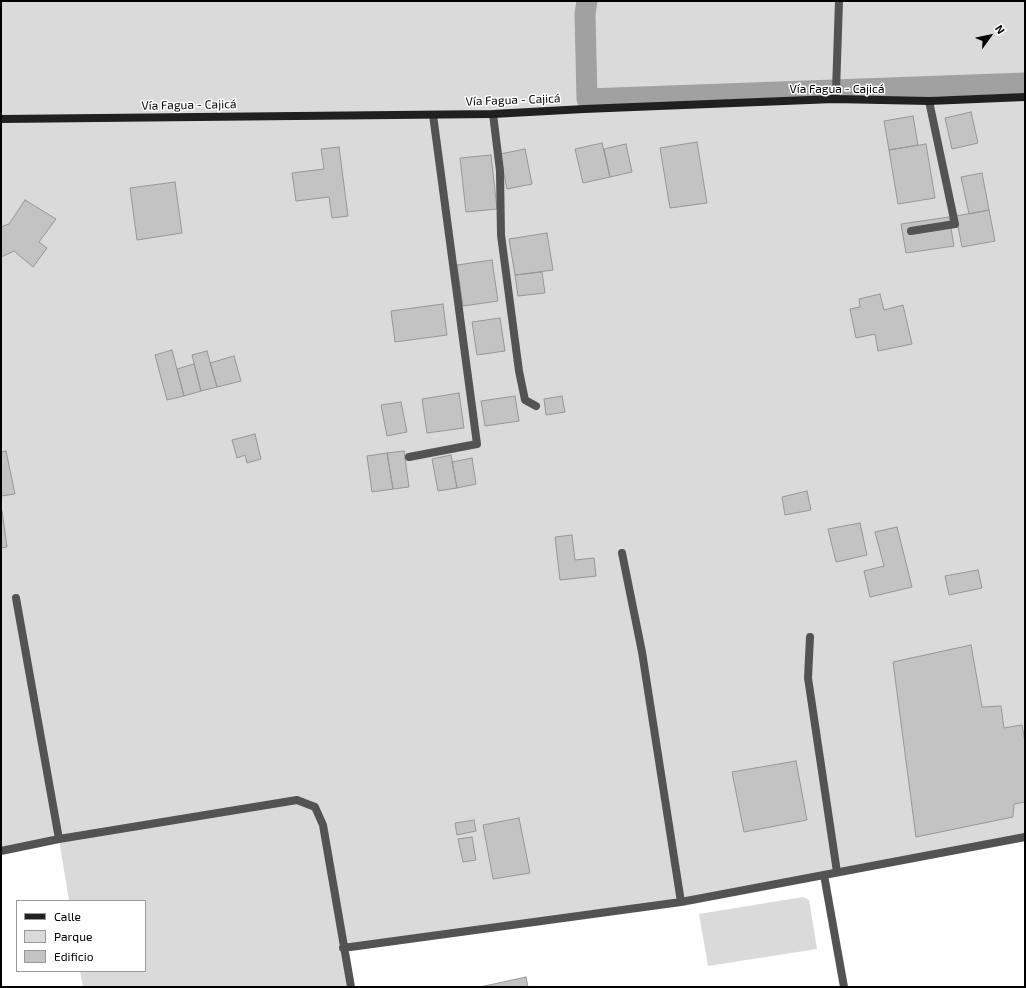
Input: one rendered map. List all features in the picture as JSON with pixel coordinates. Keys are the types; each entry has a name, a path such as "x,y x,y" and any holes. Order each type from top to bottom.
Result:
{"street":[{"path":"834,99 836,91 839,1"},
{"name":"Vía Fagua - Cajicá","path":"1,119 493,114 834,99 930,101 1025,97"},
{"path":"911,231 954,224 930,101"},
{"path":"493,114 500,171 501,235 519,371 525,400 536,406"},
{"path":"409,457 477,444 433,115"},
{"path":"622,553 642,652 681,902"},
{"path":"16,598 59,839"},
{"path":"810,637 808,678 837,872"},
{"path":"1,851 59,839 297,800 314,807 322,825 351,987"},
{"path":"344,948 681,902 1025,837"},
{"path":"824,875 844,987"}],"green space":[{"path":"1,1 1025,1 1025,837 681,902 344,948 351,987 83,987 80,972 146,972 146,900 69,900 59,839 1,851"},
{"path":"803,897 809,900 817,949 708,966 699,914"}],"building":[{"path":"971,112 978,143 952,149 945,118"},
{"path":"913,116 918,145 889,150 884,121"},
{"path":"697,142 707,203 670,208 660,148"},
{"path":"602,143 610,177 583,183 575,149"},
{"path":"626,144 632,172 610,177 604,149"},
{"path":"926,144 935,198 898,204 889,150"},
{"path":"339,147 348,216 332,218 329,197 296,201 292,173 324,169 321,149"},
{"path":"525,149 532,184 507,189 500,154"},
{"path":"491,155 497,209 466,212 460,158"},
{"path":"982,173 989,210 969,214 961,177"},
{"path":"175,182 182,233 137,240 130,188"},
{"path":"25,200 56,219 39,242 47,248 33,267 14,251 1,257 1,227 9,224"},
{"path":"989,210 995,241 962,247 956,216"},
{"path":"949,217 954,246 906,253 901,224"},
{"path":"547,233 553,270 515,275 509,239"},
{"path":"492,260 498,301 463,306 457,265"},
{"path":"542,272 545,293 518,296 515,275"},
{"path":"880,294 884,310 903,305 912,344 878,351 875,334 856,338 850,309 860,307 859,299"},
{"path":"443,304 447,335 395,342 391,311"},
{"path":"500,318 505,351 477,355 472,322"},
{"path":"172,350 184,396 167,400 155,355"},
{"path":"207,351 217,387 201,391 192,355"},
{"path":"234,356 241,381 217,387 210,363"},
{"path":"194,364 201,391 184,396 177,369"},
{"path":"459,393 464,428 427,433 422,399"},
{"path":"515,396 519,421 485,426 481,401"},
{"path":"562,396 565,412 546,415 544,399"},
{"path":"401,402 407,432 387,436 381,405"},
{"path":"255,434 261,459 247,463 245,455 237,458 232,440"},
{"path":"6,451 15,494 1,496 1,452"},
{"path":"404,451 409,487 393,489 387,453"},
{"path":"387,453 393,489 372,492 367,456"},
{"path":"451,455 457,488 438,491 432,459"},
{"path":"472,458 476,484 457,488 452,462"},
{"path":"807,491 811,510 785,515 782,497"},
{"path":"2,511 7,547 1,548 1,512"},
{"path":"860,523 867,555 836,562 828,529"},
{"path":"897,527 912,587 870,597 864,571 884,566 875,532"},
{"path":"572,535 575,560 594,558 596,576 560,580 555,537"},
{"path":"978,570 982,588 949,595 945,576"},
{"path":"971,645 982,707 1001,706 1004,728 1022,725 1025,742 1025,802 1014,804 1013,817 916,837 893,662"},
{"path":"796,761 807,820 744,832 732,772"},
{"path":"519,818 530,873 493,879 483,825"},
{"path":"474,820 476,831 457,835 455,823"},
{"path":"472,837 476,860 463,862 458,839"},
{"path":"526,977 528,987 480,987"}],"waterway":[{"path":"587,1 585,14 587,99 1025,83"}]}
